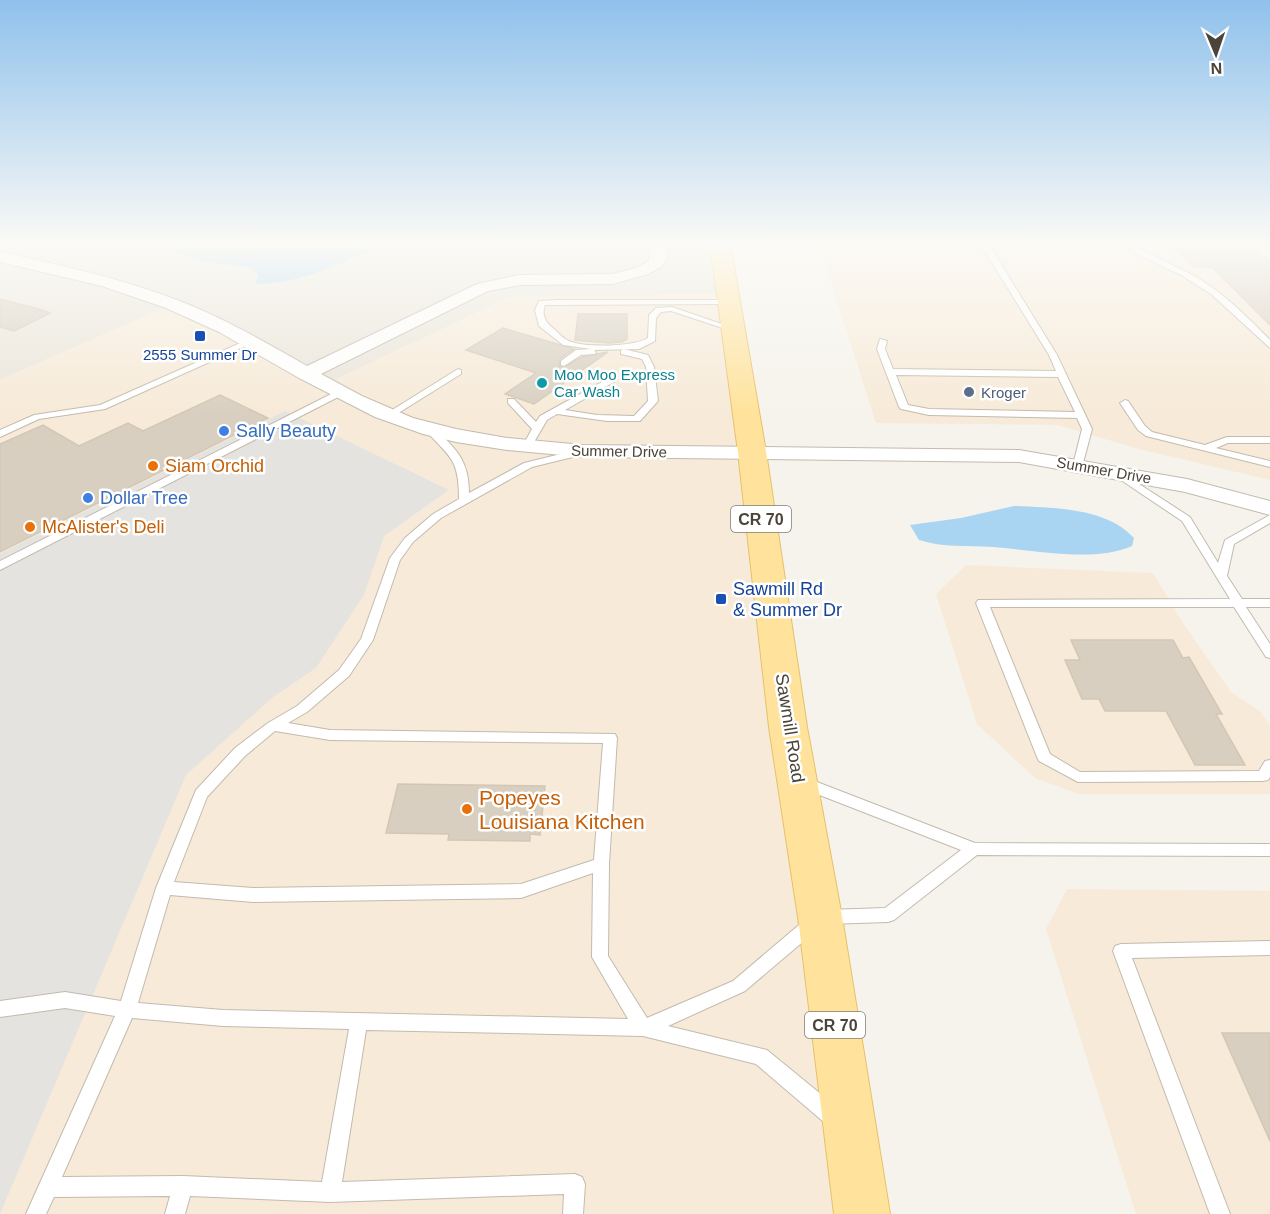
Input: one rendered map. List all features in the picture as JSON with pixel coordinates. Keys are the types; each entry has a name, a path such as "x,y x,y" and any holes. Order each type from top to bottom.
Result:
{"main road":[{"name":"Sawmill Road","path":"728,302 752,452 788,727 799,781 820,917 862,1214"}],"street":[{"name":"Summer Drive","path":"160,300 250,342 306,374 389,415 458,436 527,447 583,451 1019,456 1115,471 1187,486 1270,508"},
{"path":"306,374 457,300"}],"lane":[{"path":"1019,300 1053,355 1088,429 1078,465"},
{"path":"1226,300 1270,345"},
{"path":"728,302 560,302 542,303 539,310 542,324 556,337 580,347 639,346 652,339 652,317 659,309 672,309 732,329"},
{"path":"883,341 881,349 904,407 929,412 1081,415"},
{"path":"0,434 37,417 102,407 250,342"},
{"path":"557,411 595,418 637,419 654,401 650,367 645,357 626,351 579,352 564,363"},
{"path":"389,415 458,372"},
{"path":"891,372 1062,374"},
{"path":"527,447 543,418 610,380"},
{"path":"0,566 341,392"},
{"path":"511,401 537,428"},
{"path":"1125,403 1141,428 1149,434 1270,464"},
{"path":"429,428 456,456 464,472 464,499"},
{"path":"1205,448 1227,440 1270,440"},
{"path":"36,1214 127,1010 164,888 201,794 240,752 273,726 302,709 344,673 367,640 394,560 409,540 437,516 528,465 583,451"},
{"path":"1115,471 1186,519 1270,654"},
{"path":"1221,576 1229,542 1270,518"},
{"path":"1270,603 982,603 1044,757 1078,777 1263,776 1270,765"},
{"path":"273,726 330,735 610,738 601,864 600,957 644,1028"},
{"path":"799,781 974,849 1270,850"},
{"path":"644,1028 739,986 820,917 888,915 974,849"},
{"path":"164,888 253,895 521,891 601,864"},
{"path":"1220,1214 1121,951 1270,948"},
{"path":"0,1009 65,1000 127,1010 223,1018 644,1028 762,1056 851,1133"},
{"path":"330,1192 359,1021"},
{"path":"48,1187 183,1186 330,1192 575,1184 573,1214"},
{"path":"175,1214 183,1186"}],"shaded area":[{"path":"0,300 504,300 324,385 173,304 0,380"},
{"path":"504,300 728,300 862,1214 0,1214 0,380 173,304 324,385"},
{"path":"836,300 1270,300 1270,480 1139,449 1057,425 876,423"},
{"path":"285,411 449,490 384,536 364,595 316,668 273,697 186,775 0,1214 0,554"},
{"path":"966,565 1153,573 1183,623 1231,692 1261,712 1270,726 1270,794 1079,794 1035,778 977,724 936,594"},
{"path":"1067,889 1270,891 1270,1214 1136,1214 1046,929"}],"water":[{"path":"1014,506 1078,511 1109,520 1134,538 1132,546 1117,551 1082,555 947,545 919,540 910,525 961,518"}],"building":[{"path":"0,300 50,313 14,331 0,327"},
{"path":"1245,300 1270,300 1270,325"},
{"path":"578,314 627,314 627,339 622,342 609,343 575,340"},
{"path":"503,328 574,349 560,359 559,366 563,368 582,357 608,352 534,404 505,394 536,373 466,350"},
{"path":"220,395 268,418 0,552 0,444 43,425 79,446 128,423 143,431"},
{"path":"1071,640 1173,640 1183,658 1189,657 1222,714 1216,714 1245,765 1195,765 1166,711 1105,711 1099,699 1082,699 1065,660 1080,660"},
{"name":"Popeyes Louisiana Kitchen","path":"398,784 545,786 540,835 530,834 530,841 448,840 449,834 386,833"},
{"path":"1222,1033 1270,1033 1270,1141"}],"place":[{"name":"2555 Summer Dr","path":"200,336"},
{"name":"Moo Moo Express Car Wash","path":"542,383"},
{"name":"Kroger","path":"969,392"},
{"name":"Sally Beauty","path":"224,431"},
{"name":"Siam Orchid","path":"153,466"},
{"name":"Dollar Tree","path":"88,498"},
{"name":"McAlister's Deli","path":"30,527"},
{"name":"Sawmill Rd & Summer Dr","path":"721,599"},
{"name":"Popeyes Louisiana Kitchen","path":"467,809"}]}
